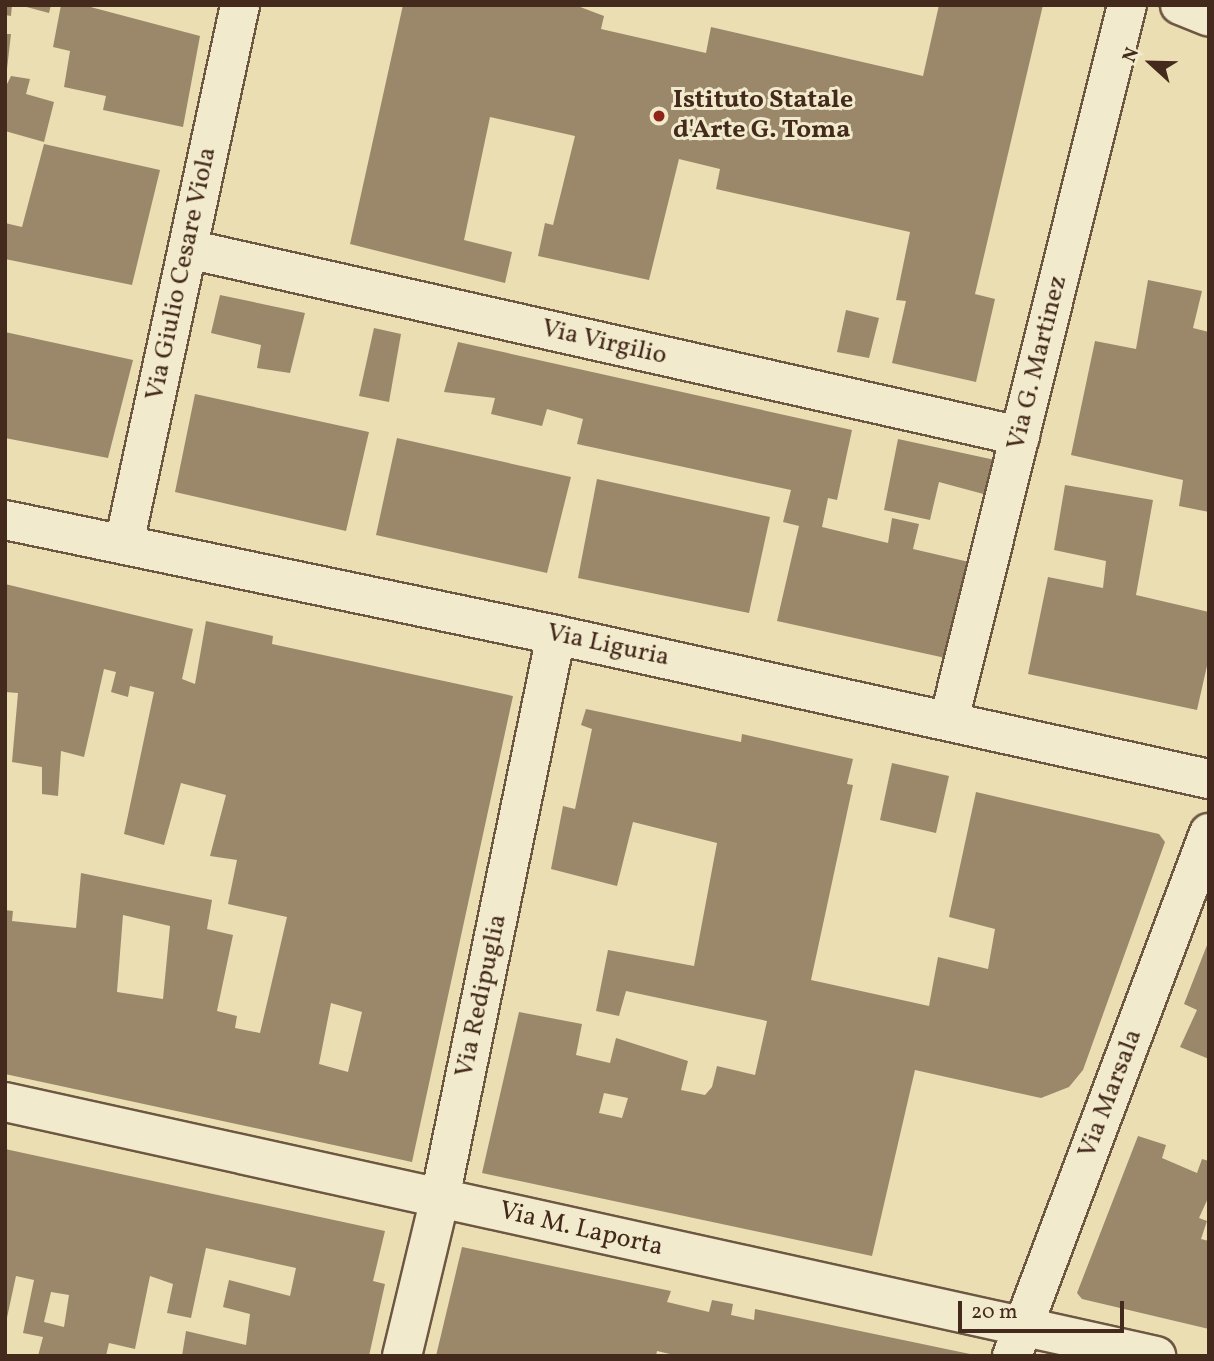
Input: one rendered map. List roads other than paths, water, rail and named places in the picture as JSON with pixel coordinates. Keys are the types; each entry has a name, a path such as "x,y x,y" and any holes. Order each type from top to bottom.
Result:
{"street":[{"name":"Via Giulio Cesare Viola","path":"124,544 240,5"},
{"name":"Via G. Martinez","path":"949,720 1126,5"},
{"path":"1180,5 1209,17"},
{"name":"Via Virgilio","path":"188,249 1020,436"},
{"name":"Via Liguria","path":"5,520 555,635 1209,779"},
{"name":"Via Redipuglia","path":"402,1356 440,1198 555,635"},
{"name":"Via Marsala","path":"1017,1342 1209,833"},
{"name":"Via M. Laporta","path":"5,1102 440,1198 1017,1342 1156,1356"}],"place":[{"name":"Istituto Statale d'Arte G. Toma","path":"659,116"}]}
